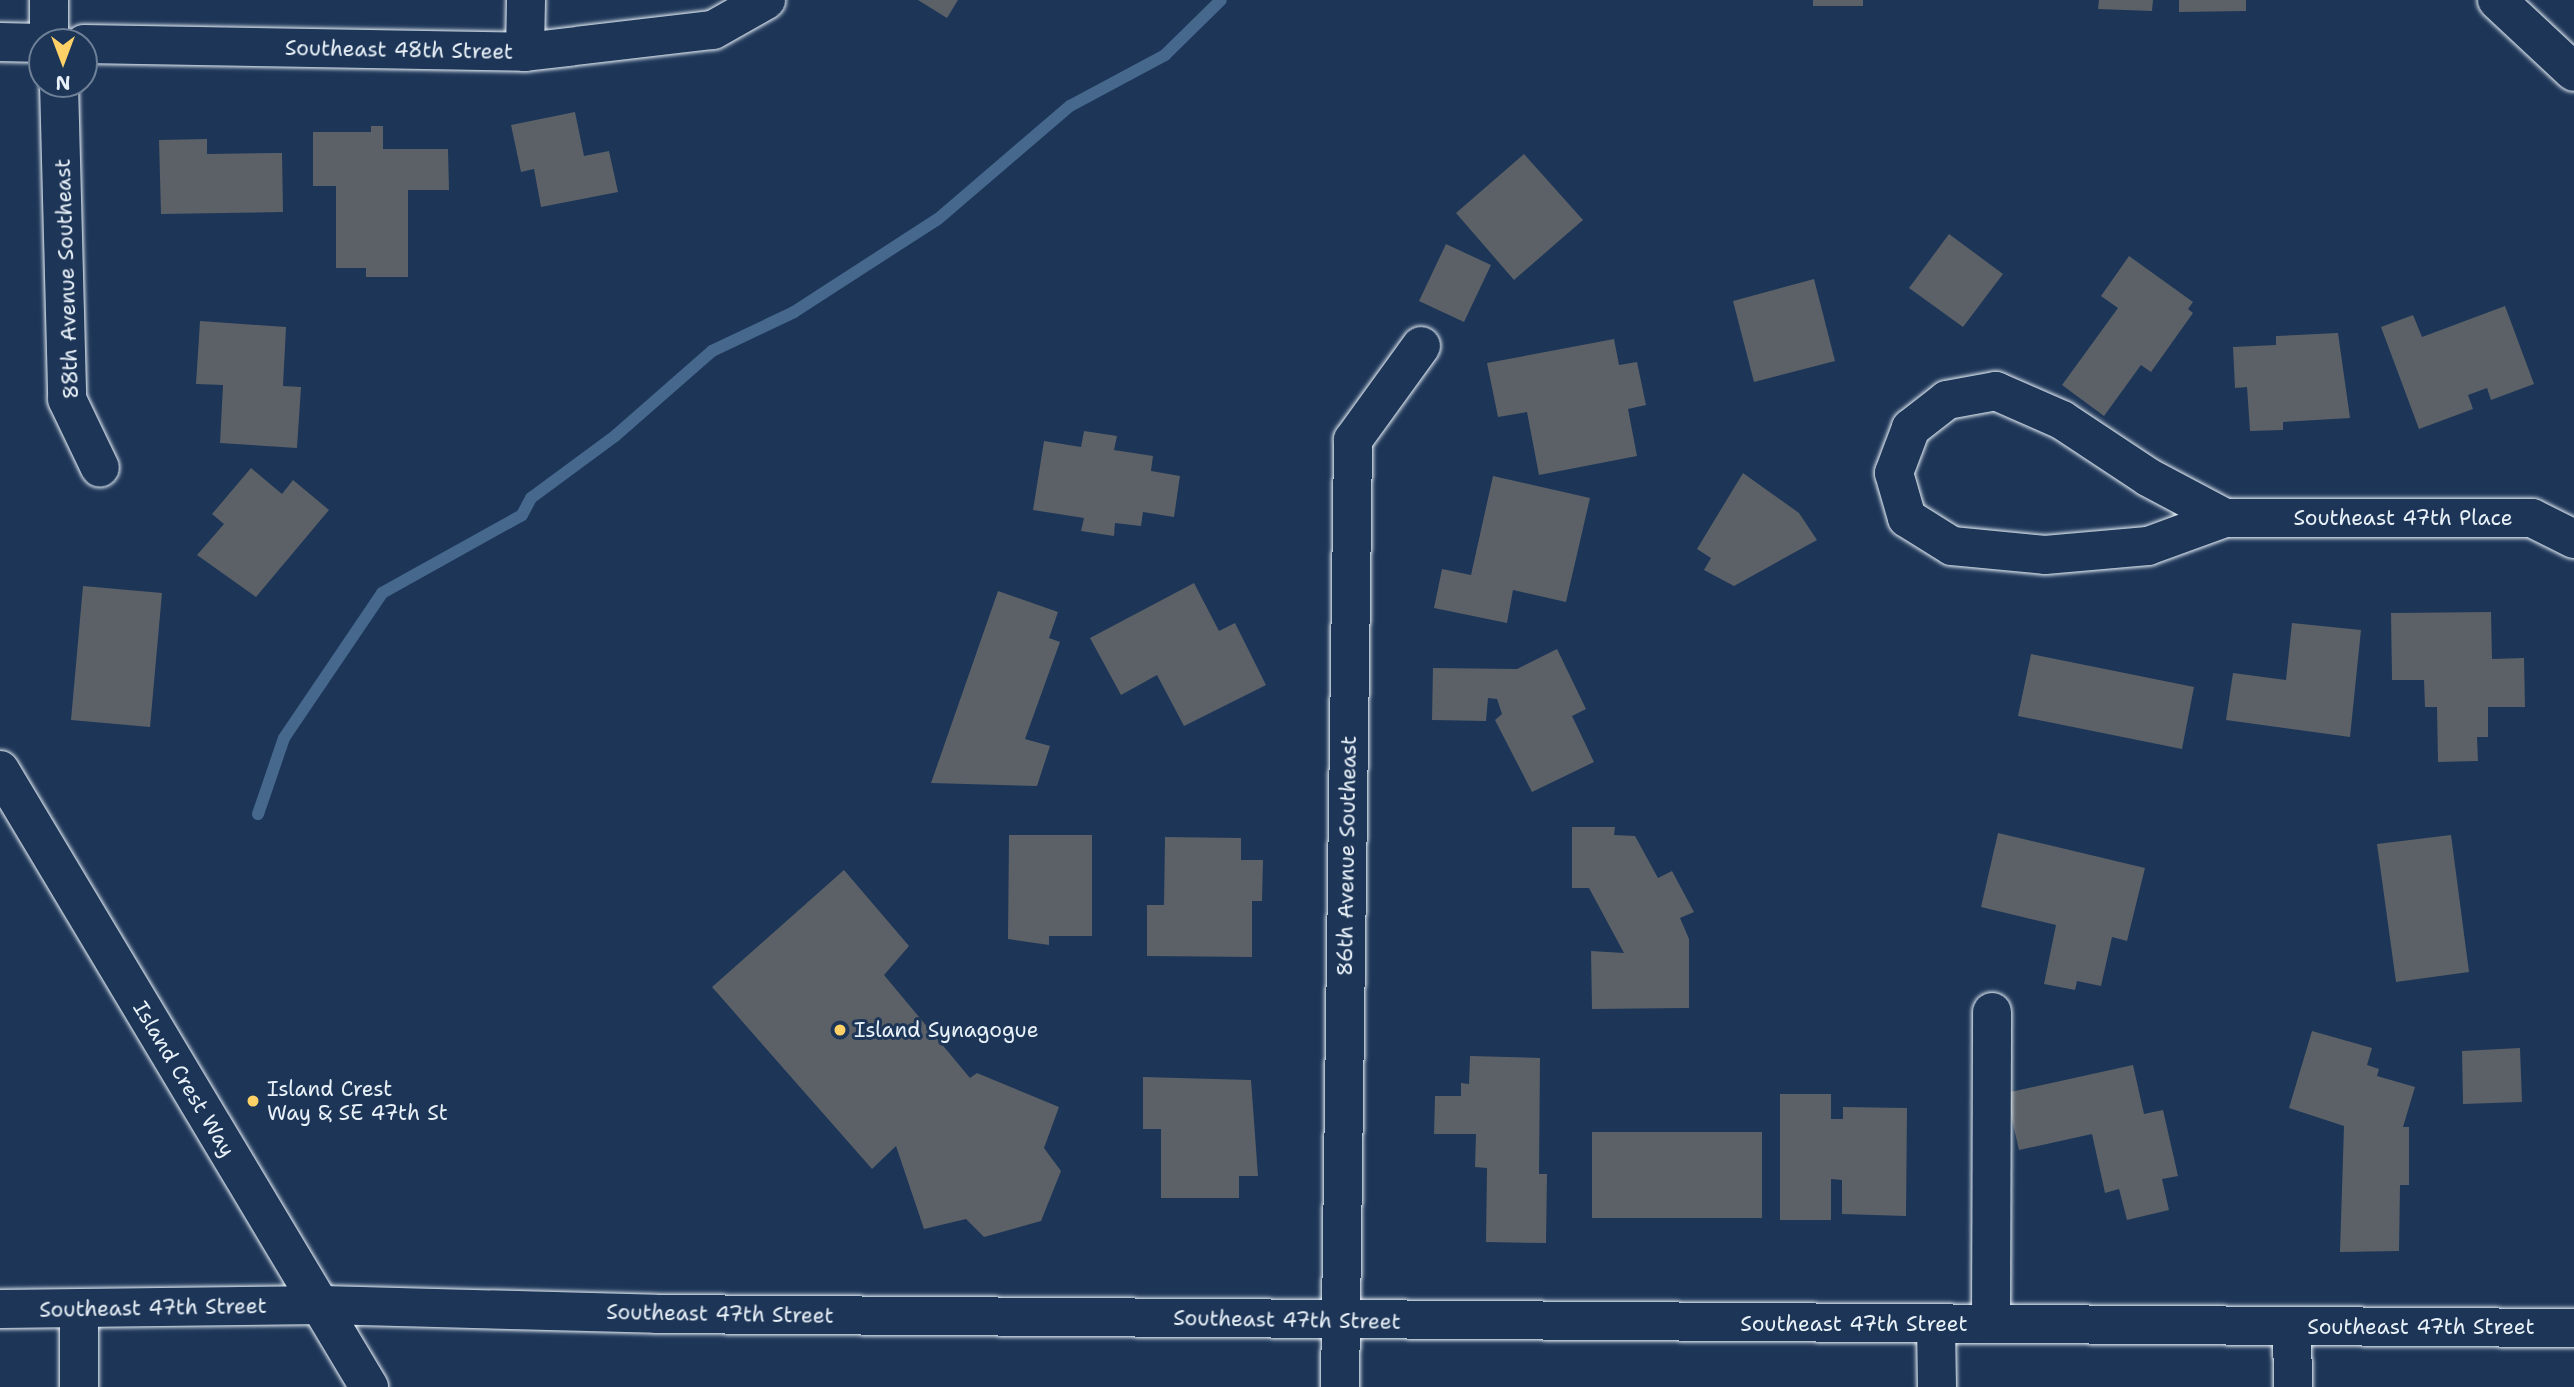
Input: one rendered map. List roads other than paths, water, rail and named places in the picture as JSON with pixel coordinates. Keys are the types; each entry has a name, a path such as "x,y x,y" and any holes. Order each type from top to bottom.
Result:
{"street":[{"path":"49,0 49,28"},
{"path":"525,52 526,0"},
{"name":"Southeast 48th Street","path":"98,44 525,52 713,30 766,0"},
{"path":"2497,0 2574,72"},
{"path":"0,42 28,43"},
{"name":"88th Avenue Southeast","path":"59,98 67,399 100,468"},
{"name":"86th Avenue Southeast","path":"1340,1387 1353,440 1421,346"},
{"name":"Southeast 47th Place","path":"2225,518 2148,477 2062,420 1996,391 1947,400 1911,428 1894,473 1907,518 1952,546 2045,555 2148,546 2225,518 2532,518 2574,539"},
{"name":"Island Crest Way","path":"0,770 323,1305 369,1387"},
{"path":"1991,1324 1992,1012"},
{"name":"Southeast 47th Street","path":"0,1309 323,1305 1340,1321 2574,1328"},
{"path":"79,1309 79,1387"},
{"path":"1936,1324 1937,1387"},
{"path":"2292,1326 2293,1387"}],"waterway":[{"path":"258,814 284,738 382,593 522,515 531,498 615,436 712,351 794,312 938,219 1070,106 1165,55 1221,0"}],"place":[{"name":"Island Synagogue","path":"840,1030"},
{"name":"Island Crest Way & SE 47th St","path":"253,1101"}]}
